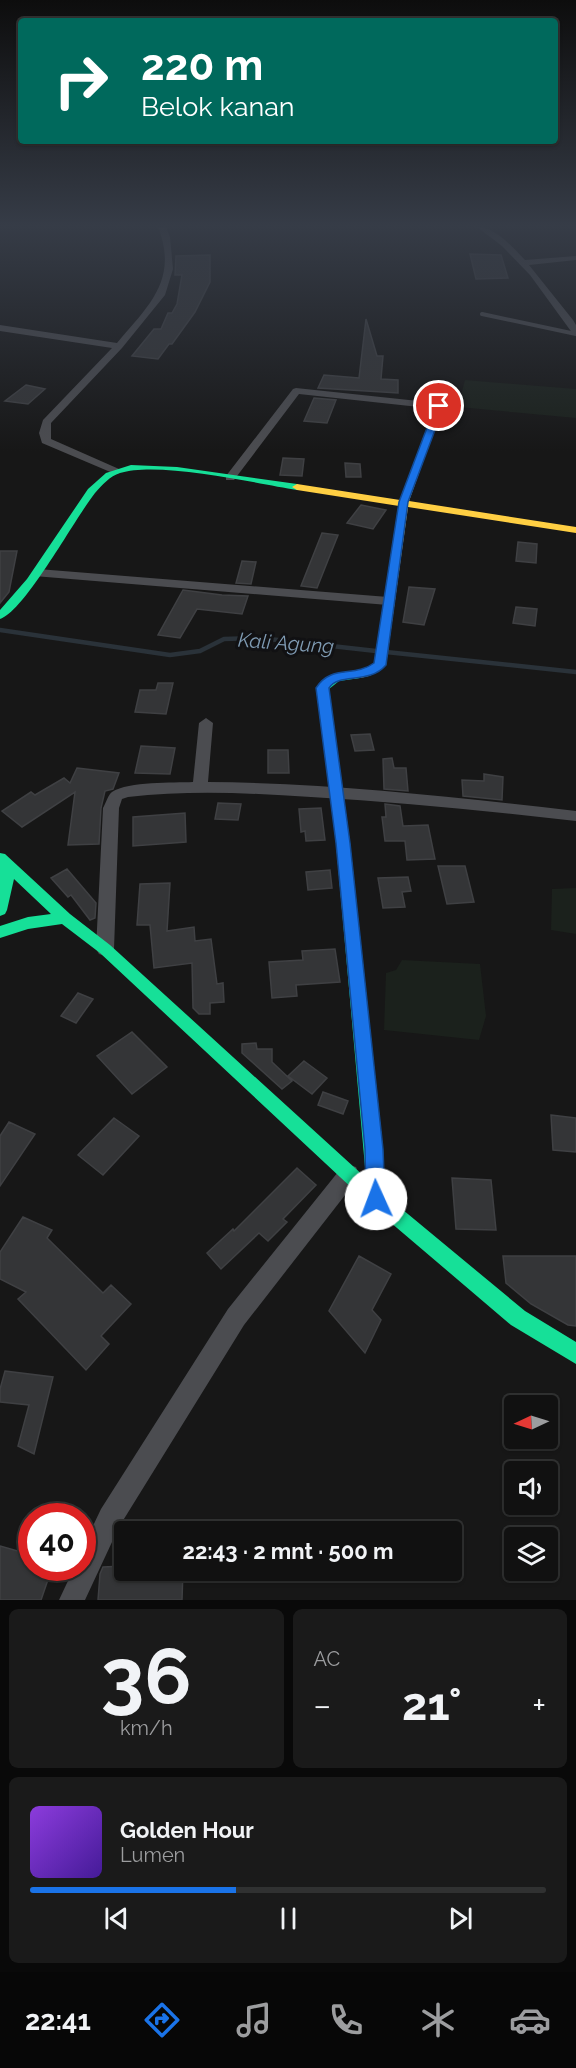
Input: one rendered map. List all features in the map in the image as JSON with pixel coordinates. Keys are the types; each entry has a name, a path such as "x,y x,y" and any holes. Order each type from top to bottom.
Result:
{"street":[{"path":"156,302 119,346 46,422 44,433 46,441 115,471 159,468 404,502 576,530"},
{"path":"557,302 564,310 576,333"},
{"path":"0,328 119,346"},
{"path":"230,478 296,390 456,408"},
{"path":"376,1199 367,1078 343,843 322,688 327,680 375,670 380,665 404,502 439,406"},
{"path":"0,616 38,573 66,526 84,503 105,478 115,471"},
{"path":"38,573 388,600"},
{"path":"200,786 206,723"},
{"path":"105,949 111,808 116,796 125,792 200,786 336,793 442,800 576,816"},
{"path":"5,862 65,918 105,949 376,1199 518,1318 576,1354"},
{"path":"0,910 5,862"},
{"path":"0,932 28,923 65,918"},
{"path":"72,1600 110,1518 236,1317 349,1174"}],"lane":[{"path":"482,314 576,333"}],"shaded area":[{"path":"465,380 576,389 576,418 458,407"},
{"path":"576,888 576,934 551,930 552,889"},
{"path":"402,960 480,964 486,1016 479,1040 384,1030 386,973 396,970"}],"building":[{"path":"177,302 200,302 172,344 169,344 158,359 132,356 154,329 161,329 168,313 172,313"},
{"path":"366,319 377,356 383,356 381,379 398,380 398,393 318,388 324,375 359,378"},
{"path":"26,385 45,389 28,404 5,401"},
{"path":"314,398 336,400 327,423 304,421"},
{"path":"283,458 304,459 302,476 280,475"},
{"path":"345,463 360,464 361,477 346,477"},
{"path":"361,505 386,510 373,529 347,523"},
{"path":"322,533 338,535 317,588 301,586"},
{"path":"518,542 537,544 536,563 516,561"},
{"path":"0,551 17,551 9,592 0,603"},
{"path":"242,561 256,562 251,584 236,583"},
{"path":"409,587 435,589 424,625 403,622"},
{"path":"183,590 248,596 242,614 197,609 180,638 158,635"},
{"path":"516,607 537,609 535,626 513,623"},
{"path":"158,683 173,683 166,714 135,712 140,690 156,690"},
{"path":"370,734 374,750 355,751 351,735"},
{"path":"141,746 175,748 170,774 135,773"},
{"path":"268,750 288,750 289,773 268,773"},
{"path":"392,758 394,768 406,768 408,791 384,789 383,759"},
{"path":"77,768 119,773 113,789 105,791 101,808 99,844 68,845 75,792 22,827 2,811 31,792 35,795 64,778 70,783"},
{"path":"484,774 503,777 502,800 463,796 462,780 484,781"},
{"path":"218,803 241,804 238,820 215,819"},
{"path":"385,804 400,806 403,826 428,825 435,859 407,860 405,841 385,841 382,817 386,817"},
{"path":"321,808 325,840 306,841 305,831 301,832 299,809"},
{"path":"185,813 186,842 133,846 133,817"},
{"path":"438,866 465,866 474,902 447,904"},
{"path":"67,869 96,903 95,918 90,920 71,895 68,897 51,878"},
{"path":"330,870 332,888 308,890 306,872"},
{"path":"408,877 411,891 402,892 405,907 383,908 378,878"},
{"path":"170,883 167,931 194,927 195,941 211,939 217,984 223,983 224,1002 210,1003 210,1014 199,1014 193,1008 192,963 154,968 150,925 137,925 140,884"},
{"path":"335,949 340,982 296,985 297,996 272,998 269,962 303,960 302,951"},
{"path":"78,993 93,999 76,1023 61,1016"},
{"path":"132,1032 167,1067 132,1094 97,1056"},
{"path":"256,1043 257,1049 272,1049 272,1062 292,1081 282,1089 242,1053 242,1044"},
{"path":"304,1061 327,1078 312,1094 288,1076"},
{"path":"323,1092 348,1101 343,1114 318,1105"},
{"path":"551,1115 576,1118 576,1152 553,1150"},
{"path":"114,1118 139,1136 103,1175 78,1155"},
{"path":"9,1122 35,1134 0,1186 0,1136"},
{"path":"297,1168 316,1185 283,1219 287,1222 268,1241 259,1233 221,1269 207,1253 233,1229 234,1231"},
{"path":"452,1178 491,1180 496,1230 456,1229"},
{"path":"23,1217 52,1230 47,1238 103,1293 111,1285 131,1304 101,1336 109,1344 86,1370 18,1299 26,1292 0,1279 0,1252"},
{"path":"359,1256 391,1274 372,1310 381,1320 365,1353 329,1311"},
{"path":"503,1256 576,1256 576,1326 568,1325 531,1304 506,1283"},
{"path":"5,1371 53,1377 34,1454 18,1446 29,1405 0,1402 0,1389"},
{"path":"0,1546 18,1551 18,1581 48,1581 41,1600 0,1600"},
{"path":"114,1566 114,1581 183,1581 182,1600 98,1600 100,1574 103,1567"}],"waterway":[{"name":"Kali Agung","path":"0,630 170,655 200,651 224,639 260,638 376,651"},
{"name":"Kali Agung","path":"386,652 576,672"}],"traffic: fast":[{"path":"0,616 31,582 86,497 103,479 116,471 131,468 177,469 297,487"},
{"path":"356,675 335,678 323,688 343,843 374,1149 376,1199"},
{"path":"0,858 65,918 105,949 376,1199 518,1318 576,1354"},
{"path":"0,910 9,866"},
{"path":"0,932 28,923 65,918"}],"traffic: slow":[{"path":"356,675 374,670 380,665 404,502 439,406"},
{"path":"297,487 576,530"}],"route":[{"path":"376,1199 374,1149 343,843 322,688 327,680 339,676 369,673 380,665 404,502 439,406"}]}
